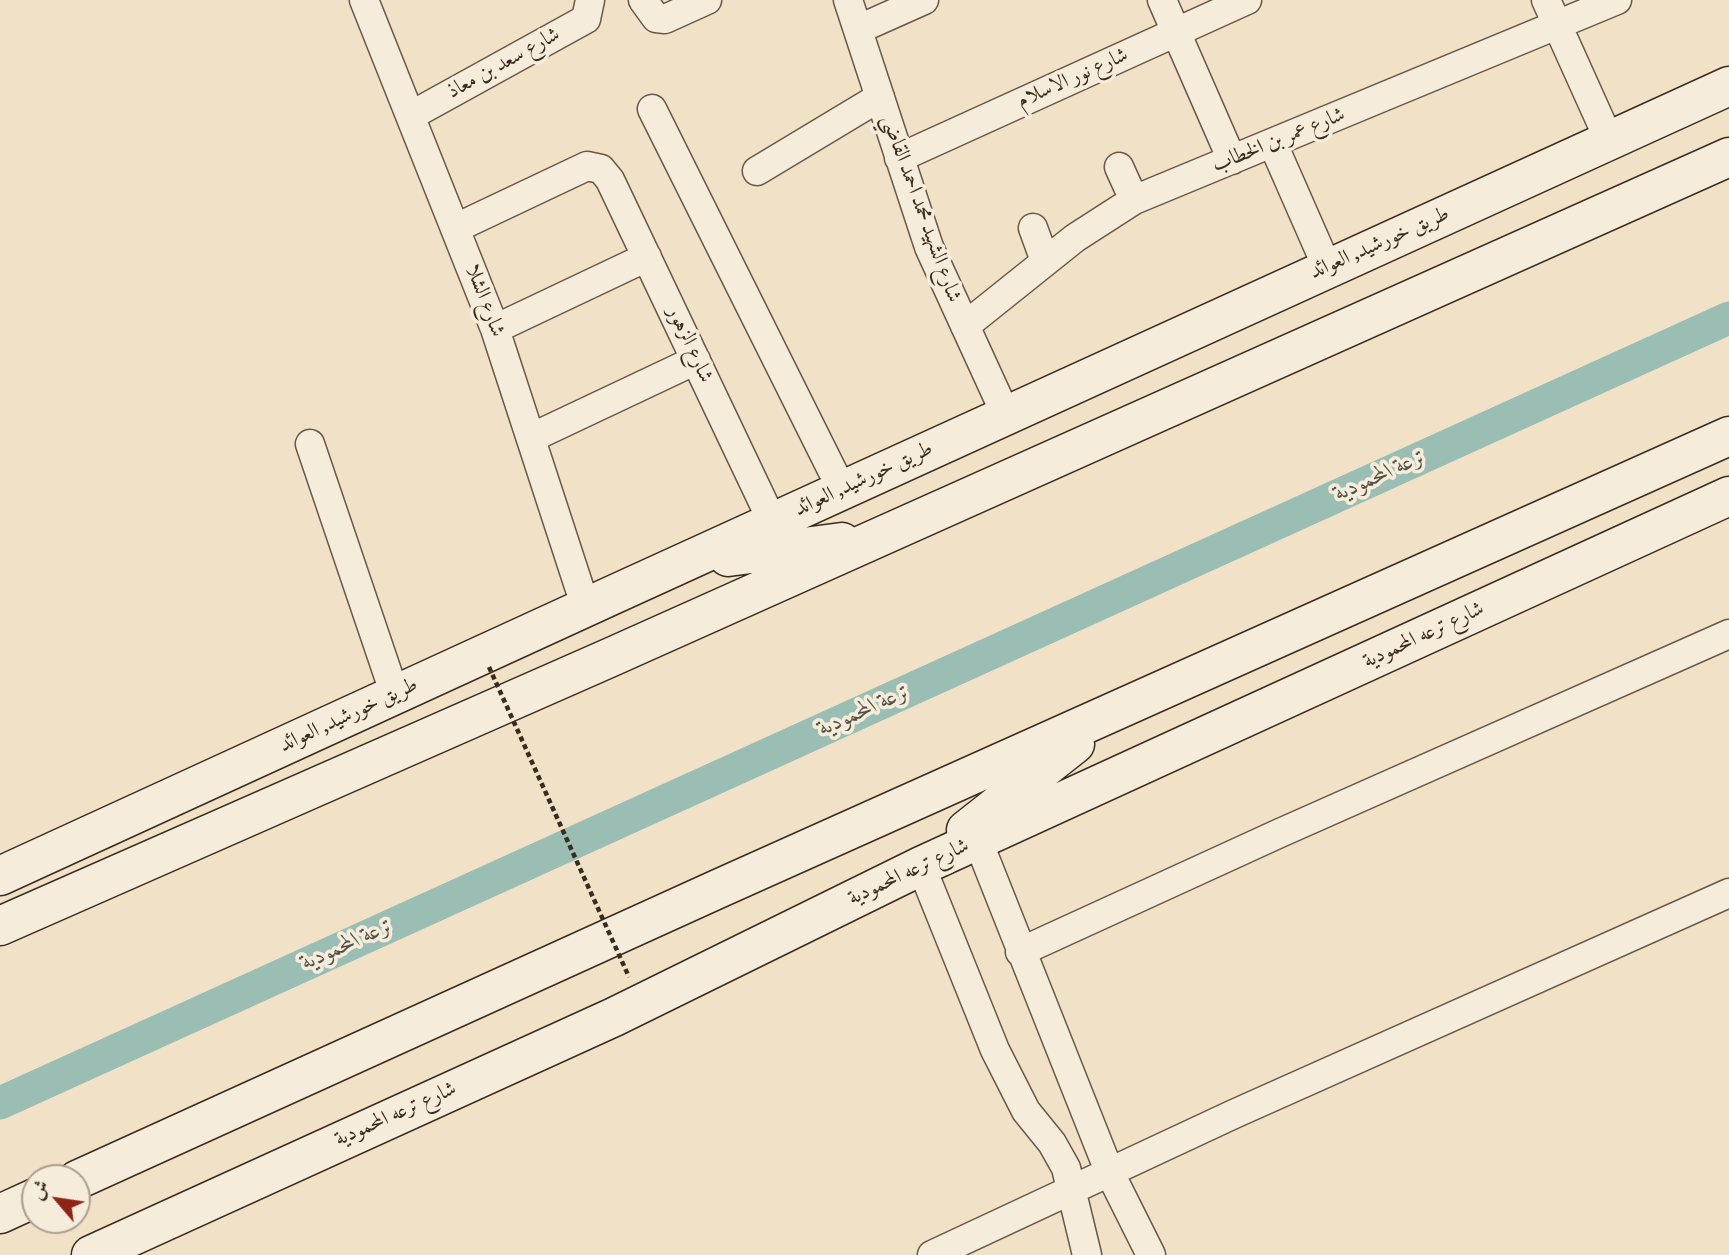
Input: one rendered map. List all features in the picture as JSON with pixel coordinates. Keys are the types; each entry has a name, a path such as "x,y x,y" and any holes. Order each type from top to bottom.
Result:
{"main road":[{"name":"طريق خورشيد, العوائد","path":"0,876 773,523 1005,413 1729,86"},
{"path":"0,926 1729,157"},
{"path":"91,1174 1729,436"},
{"name":"شارع ترعه المحمودية","path":"91,1255 614,1017 920,866 1729,496"},
{"path":"687,562 882,536"},
{"path":"920,866 1120,709"},
{"path":"0,1214 21,1204"}],"street":[{"name":"شارع الشلا","path":"364,0 495,329 533,437 586,608"},
{"path":"649,9 665,19 708,0"},
{"name":"شارع الشهيد محمد احمد القاضي","path":"848,0 929,247 1005,413"},
{"path":"859,29 923,0"},
{"path":"1162,0 1232,160"},
{"name":"شارع نور الاسلام","path":"899,158 1247,0"},
{"path":"1546,0 1609,140"},
{"name":"شارع عمر بن الخطاب","path":"965,326 1100,219 1134,201 1617,0"},
{"name":"شارع سعد بن معاذ","path":"412,115 586,19 590,4"},
{"path":"757,171 880,97"},
{"path":"652,109 842,490"},
{"path":"1273,144 1327,267"},
{"name":"شارع الزهور","path":"456,228 587,166 601,169 610,180 773,523"},
{"path":"1119,167 1134,201"},
{"path":"1033,228 1045,261"},
{"path":"495,329 647,257"},
{"path":"533,437 696,360"},
{"path":"310,444 395,695"},
{"path":"1020,952 1280,833 1729,634"},
{"path":"978,841 1109,1171 1151,1255"},
{"path":"920,866 995,1051 1026,1111 1052,1143 1066,1168 1087,1255"},
{"path":"932,1255 1109,1171 1729,893"}],"path":[{"path":"489,667 629,977"}],"waterway":[{"name":"ترعة المحمودية","path":"0,1103 1729,318"}]}
